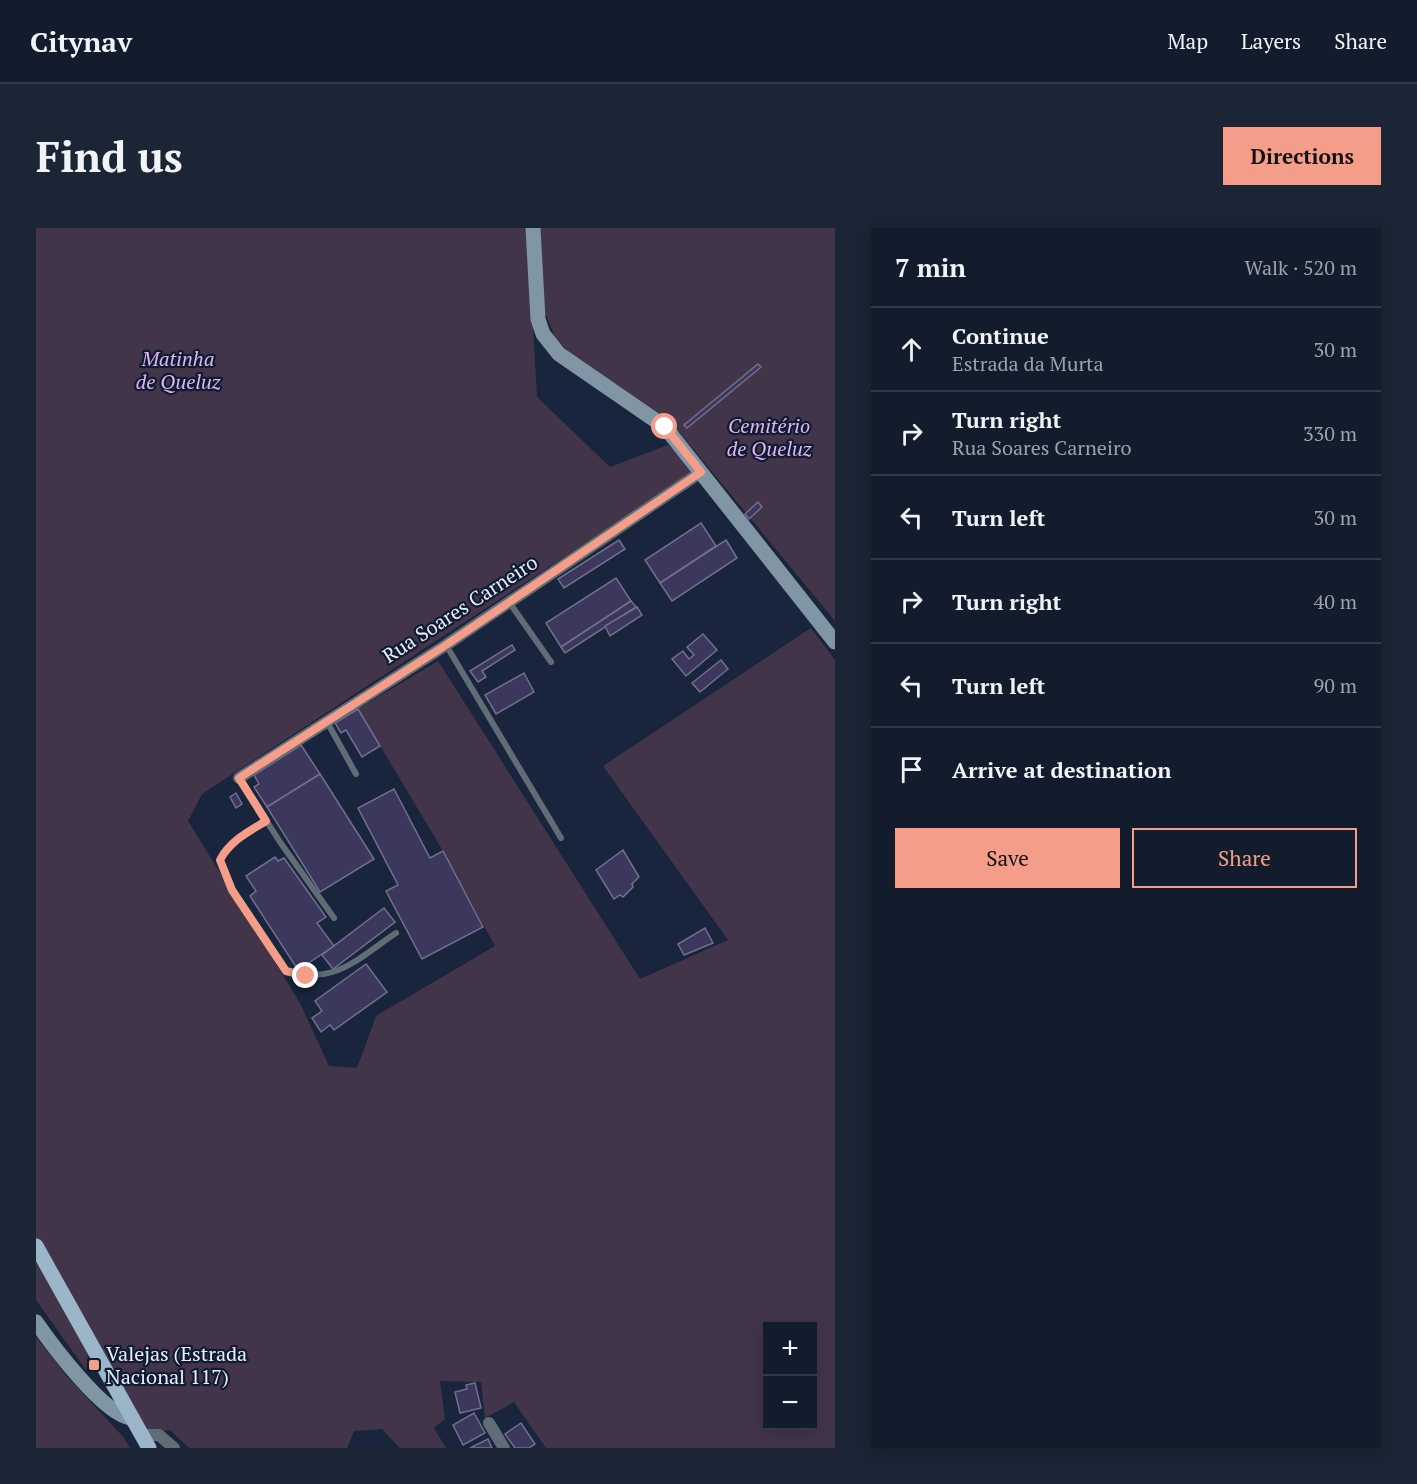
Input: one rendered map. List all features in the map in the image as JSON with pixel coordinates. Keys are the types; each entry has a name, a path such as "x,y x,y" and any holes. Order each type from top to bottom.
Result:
{"main road":[{"path":"36,1246 145,1441"}],"street":[{"path":"533,228 538,319 543,334 559,354 665,427 835,642"},
{"name":"Rua Soares Carneiro","path":"239,778 326,719 446,645 701,472"},
{"path":"36,1322 57,1351 109,1408 122,1417 131,1418"},
{"path":"489,1423 504,1448"},
{"path":"145,1441 159,1435 174,1448"}],"lane":[{"path":"509,601 551,662"},
{"path":"446,645 561,838"},
{"path":"326,719 356,774"},
{"path":"239,778 266,821 334,918"},
{"path":"266,821 225,850 220,860 232,890 286,971 306,976 326,976 341,970 396,933"}],"green space":[{"path":"36,228 835,228 835,621 676,428 578,362 555,337 546,315 532,308 537,397 610,467 668,445 701,472 691,474 202,794 188,821 300,1003 329,1066 357,1068 376,1016 495,946 443,851 358,709 438,661 640,979 728,940 603,766 811,628 835,660 835,1448 546,1448 514,1402 485,1418 481,1382 440,1381 445,1419 434,1428 446,1448 400,1448 382,1429 354,1431 347,1448 189,1448 170,1430 142,1435 36,1246"},
{"path":"36,1257 88,1353 86,1370 36,1300"},
{"path":"36,1337 65,1374 124,1438 130,1448 36,1448"}],"building":[{"path":"758,364 761,367 687,428 684,425"},
{"path":"758,502 762,507 749,519 745,514"},
{"path":"701,523 716,546 660,583 645,560"},
{"path":"619,540 625,549 564,588 558,579"},
{"path":"726,540 737,558 672,601 660,583"},
{"path":"616,578 631,601 561,647 546,623"},
{"path":"631,601 636,607 565,653 561,647"},
{"path":"637,607 642,615 610,636 605,626"},
{"path":"703,634 717,650 686,676 672,659 683,651 689,659 694,655 687,647"},
{"path":"512,645 515,650 482,671 486,677 478,682 470,671"},
{"path":"721,660 728,669 700,692 692,683"},
{"path":"524,673 534,692 496,714 485,695"},
{"path":"358,709 380,746 362,757 346,730 341,733 335,723"},
{"path":"301,745 320,774 267,807 254,787 259,784 254,775"},
{"path":"320,774 374,859 320,892 267,807"},
{"path":"394,789 430,858 443,851 483,927 422,959 386,891 398,885 358,808"},
{"path":"236,793 242,804 236,808 230,797"},
{"path":"623,850 639,877 623,897 620,895 614,899 596,870"},
{"path":"275,857 278,861 284,858 326,917 317,923 334,946 298,970 250,896 256,891 246,876"},
{"path":"384,908 395,922 333,969 322,955"},
{"path":"705,928 713,943 684,955 678,944"},
{"path":"366,964 387,992 334,1030 330,1025 321,1032 312,1018 322,1011 315,1001"},
{"path":"475,1383 481,1408 460,1413 455,1392 467,1389 466,1385"},
{"path":"474,1413 485,1433 463,1445 453,1425"},
{"path":"521,1423 535,1444 529,1448 515,1448 505,1434"},
{"path":"488,1439 492,1448 470,1448"}],"place":[{"name":"Valejas (Estrada Nacional 117)","path":"94,1365"}],"route":[{"path":"306,976 286,971 232,890 220,860 225,850 266,821 239,778 326,719 446,645 701,472 665,427"}],"park label":[{"name":"Matinha de Queluz","path":"178,370"},
{"name":"Cemitério de Queluz","path":"769,438"}]}
